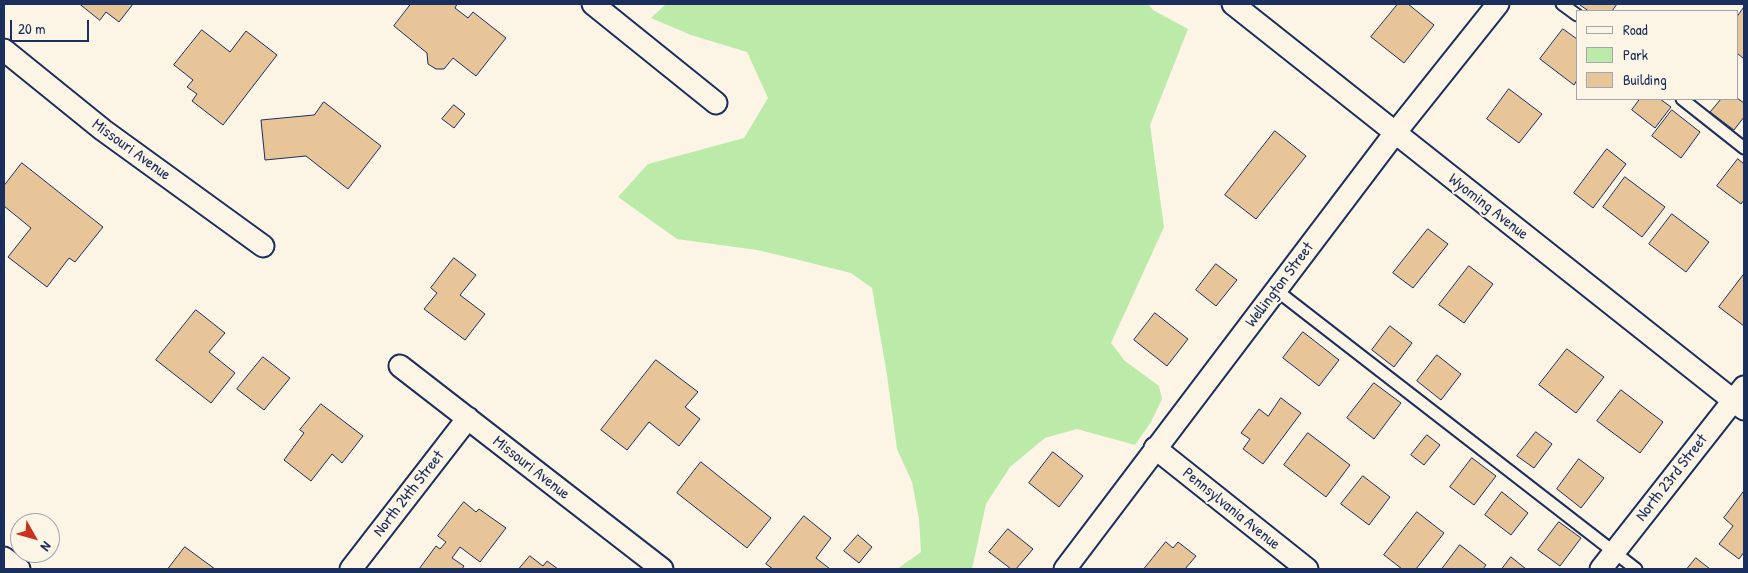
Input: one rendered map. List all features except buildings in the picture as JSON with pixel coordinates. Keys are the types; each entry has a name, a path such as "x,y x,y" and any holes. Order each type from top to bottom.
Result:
{"street":[{"path":"593,4 716,103"},
{"name":"Wyoming Avenue","path":"1233,4 1395,133 1741,398"},
{"name":"Wellington Street","path":"1065,569 1395,133 1498,4"},
{"name":"Missouri Avenue","path":"4,50 103,130 263,246"},
{"name":"Missouri Avenue","path":"400,366 662,569"},
{"name":"North 23rd Street","path":"1601,569 1741,398"},
{"name":"North 24th Street","path":"351,569 468,418"},
{"name":"Pennsylvania Avenue","path":"1155,448 1307,569"},
{"path":"4,558 19,569"}],"lane":[{"path":"1562,4 1576,14"},
{"path":"1683,100 1744,148"},
{"path":"1276,290 1636,569"}],"green space":[{"path":"666,4 1148,4 1153,10 1188,29 1150,125 1164,227 1111,343 1125,361 1159,386 1162,399 1151,422 1135,445 1077,429 1045,438 1010,467 986,504 972,569 897,569 921,552 919,519 912,482 897,449 872,288 851,273 757,250 677,239 618,197 648,164 744,138 768,98 747,52 691,35 651,18"}]}
